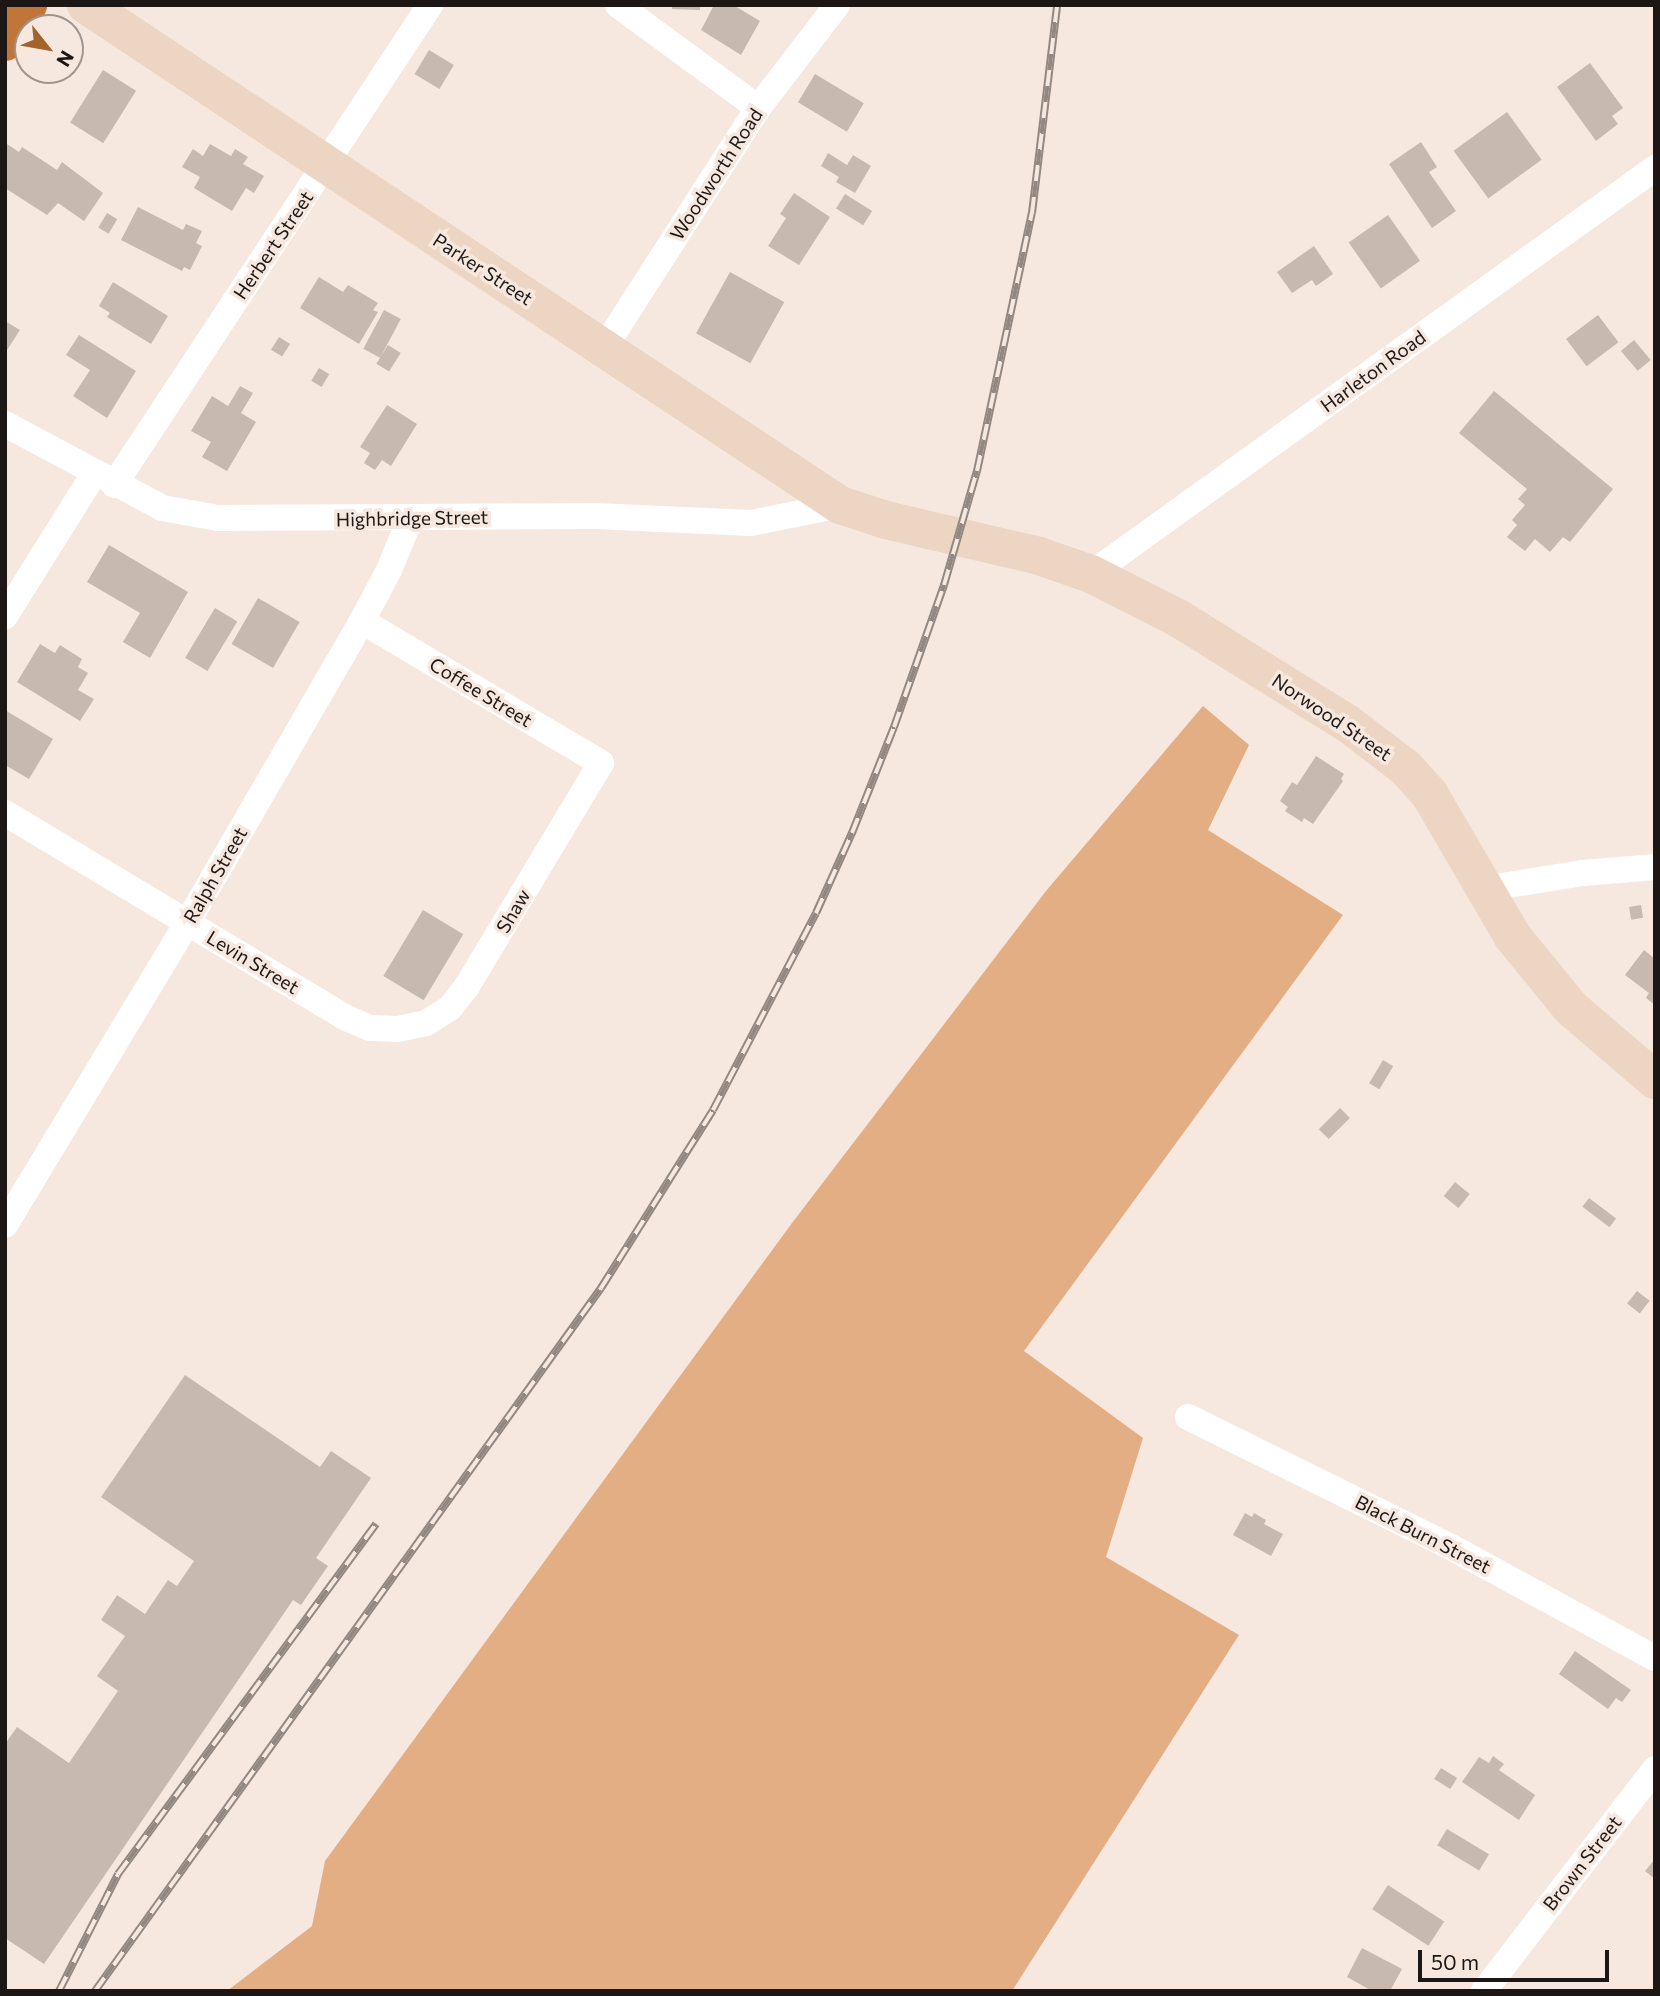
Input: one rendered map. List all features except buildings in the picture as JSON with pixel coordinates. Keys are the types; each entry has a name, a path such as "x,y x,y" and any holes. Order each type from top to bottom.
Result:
{"highway":[{"path":"5,42 28,5"}],"street":[{"name":"Parker Street","path":"86,5 840,505 886,520"},
{"name":"Herbert Street","path":"5,616 326,165 430,5"},
{"path":"618,5 758,108"},
{"name":"Woodworth Road","path":"604,348 758,108 837,5"},
{"name":"Harleton Road","path":"1091,574 1655,168"},
{"name":"Highbridge Street","path":"5,424 162,508 218,518 596,516 751,523 840,505"},
{"name":"Ralph Street","path":"5,1225 187,923 362,621 389,570 411,517"},
{"name":"Norwood Street","path":"886,520 1039,556 1091,574 1178,618 1347,723 1388,752 1430,795 1513,937 1571,1008 1655,1080"},
{"name":"Coffee Street","path":"362,621 601,763"},
{"name":"Shaw","path":"398,1030 426,1023 450,1007 467,986 601,763"},
{"name":"Levin Street","path":"5,813 344,1017 370,1028 398,1030"},
{"path":"1484,889 1583,873 1655,867"},
{"name":"Black Burn Street","path":"1188,1417 1451,1546 1655,1658"},
{"name":"Brown Street","path":"1484,1991 1655,1769"}],"shaded area":[{"path":"1203,706 1249,745 1208,830 1343,915 1024,1351 1143,1438 1106,1557 1239,1635 1012,1991 227,1991 312,1926 325,1861 792,1223 1046,891"}],"railway":[{"path":"95,1991 601,1288 713,1110 816,913 852,833 894,727 944,585 977,471 1032,213 1057,5"},
{"path":"59,1991 118,1874 376,1524"}]}
